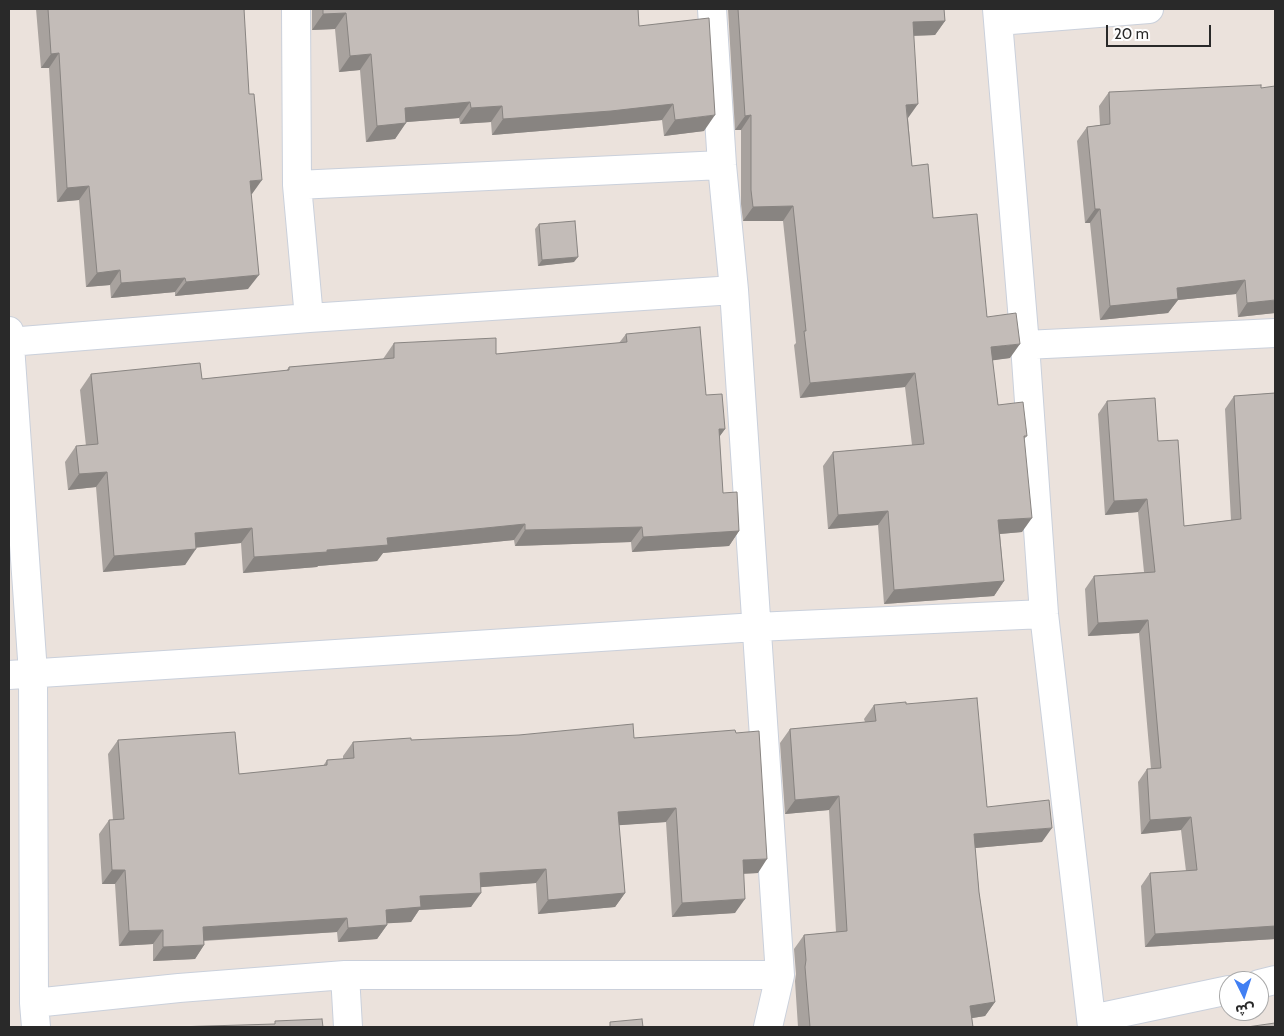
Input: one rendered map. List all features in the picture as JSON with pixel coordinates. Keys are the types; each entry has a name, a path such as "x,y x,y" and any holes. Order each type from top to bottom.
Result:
{"street":[{"path":"296,9 297,185 308,318"},
{"path":"712,9 722,165 734,290 780,975 768,1027"},
{"path":"1149,9 998,15 1025,345 1044,614 1092,1023 1219,992"},
{"path":"297,185 722,165"},
{"path":"734,290 9,337 35,1015 179,988 344,975 780,975"},
{"path":"1025,345 1275,333"},
{"path":"21,674 756,628 1044,614"},
{"path":"344,975 348,1027"}],"building":[{"path":"48,9 244,9 249,94 254,94 262,180 250,181 259,275 186,282 185,278 121,283 120,270 97,273 89,186 67,188 59,53 51,54"},
{"path":"323,9 638,9 639,26 709,18 715,115 675,120 673,104 611,111 503,119 502,106 471,108 470,102 405,108 406,123 377,126 371,54 350,56 346,13 323,14"},
{"path":"738,9 944,9 945,21 913,22 918,104 906,105 912,166 928,164 933,218 977,214 987,317 1016,313 1020,344 991,347 998,405 1023,402 1027,436 1024,436 1032,518 998,520 1004,581 894,590 888,511 838,515 833,452 924,444 915,373 810,383 793,206 753,207 751,190 751,115 745,116"},
{"path":"1261,85 1261,88 1275,86 1275,300 1247,303 1245,280 1177,288 1178,299 1110,306 1100,209 1095,209 1087,127 1110,124 1109,92"},
{"path":"575,221 578,257 542,260 539,224"},
{"path":"700,327 706,395 722,394 725,429 719,429 723,493 737,492 739,531 643,537 642,527 525,530 525,524 387,538 388,545 327,550 327,552 254,557 252,528 195,533 196,549 114,556 107,472 79,474 76,446 98,444 91,374 200,363 202,379 289,370 289,367 394,358 394,343 496,338 496,354 627,342 626,334"},
{"path":"1275,393 1275,926 1155,934 1150,873 1197,870 1191,817 1150,820 1147,769 1161,768 1148,620 1098,623 1094,576 1155,572 1147,499 1114,501 1107,401 1155,398 1158,441 1178,440 1184,526 1241,519 1234,396"},
{"path":"977,698 987,807 1049,800 1052,828 974,834 979,892 995,1002 970,1006 973,1027 810,1027 804,935 847,931 839,796 795,800 790,729 876,721 874,705"},
{"path":"633,724 634,738 735,730 736,733 759,731 767,859 743,860 745,899 682,903 676,808 618,812 625,893 548,900 546,869 480,873 481,893 420,896 421,907 386,910 387,925 348,928 347,918 203,927 204,945 163,947 163,930 129,931 125,870 112,870 109,820 124,819 118,740 235,732 239,774 327,765 327,760 354,758 353,742 411,738 411,740 519,735"},
{"path":"322,1019 323,1027 174,1027 275,1024 275,1021"},
{"path":"642,1019 643,1027 610,1027 610,1022"},
{"path":"1275,1023 1275,1027 1247,1027"}]}
